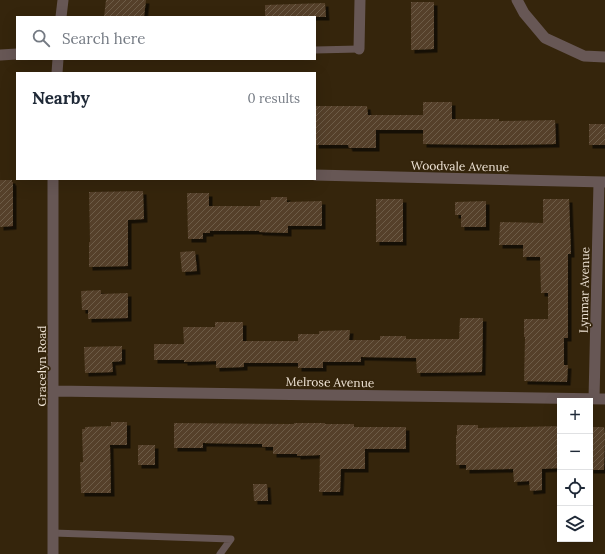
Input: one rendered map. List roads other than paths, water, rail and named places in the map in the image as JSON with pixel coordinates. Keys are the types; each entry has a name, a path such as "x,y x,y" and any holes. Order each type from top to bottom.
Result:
{"street":[{"path":"61,16 63,0"},
{"path":"359,49 360,0"},
{"path":"517,0 524,13 545,38 584,56 605,56"},
{"path":"0,56 16,54"},
{"path":"57,72 58,60"},
{"name":"Woodvale Avenue","path":"316,175 602,182"},
{"name":"Gracelyn Road","path":"53,180 53,554"},
{"name":"Lynmar Avenue","path":"600,399 602,182"},
{"name":"Melrose Avenue","path":"54,391 600,399"}],"lane":[{"path":"316,50 359,49"},
{"path":"53,533 231,539 220,554"}]}
